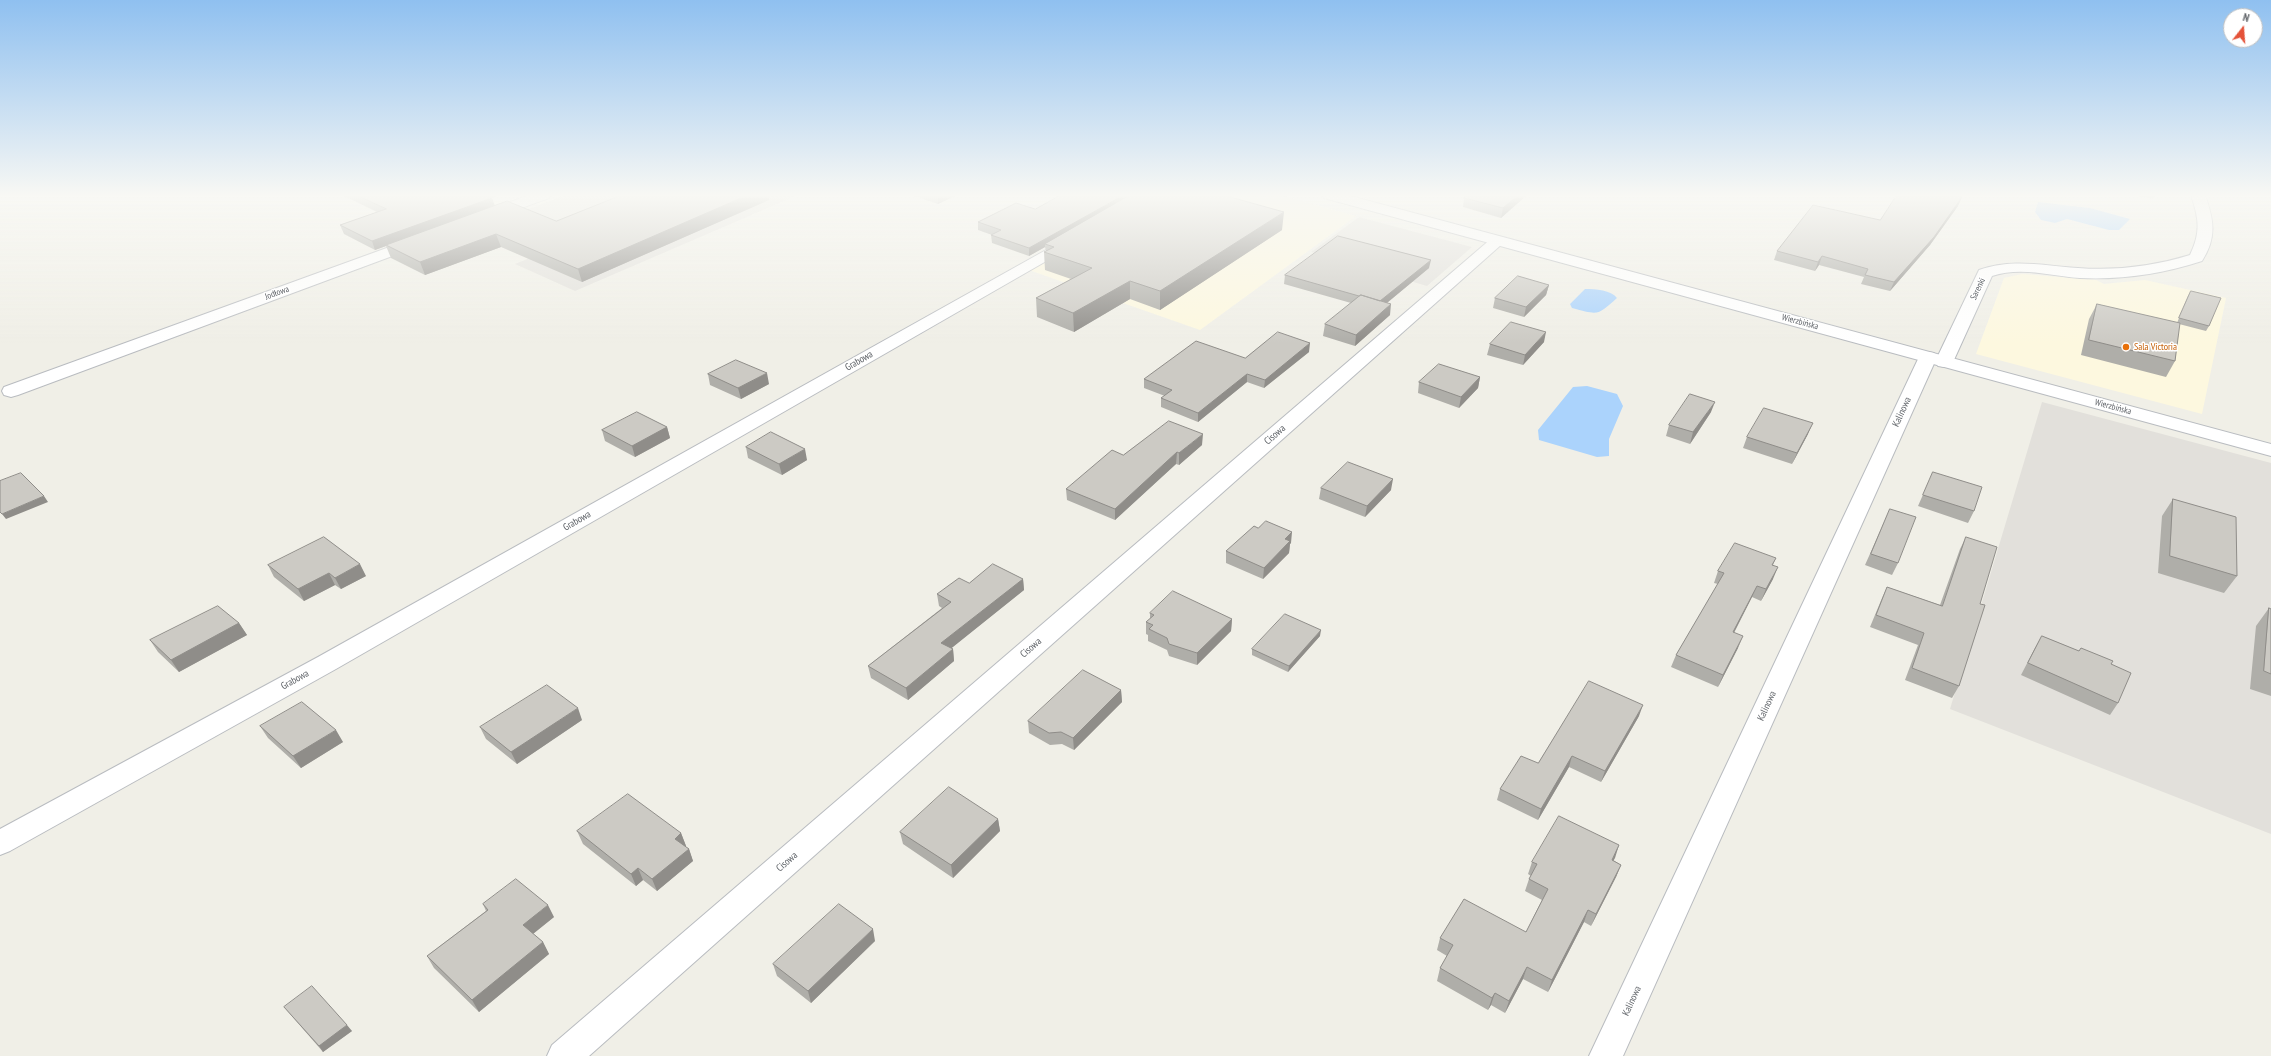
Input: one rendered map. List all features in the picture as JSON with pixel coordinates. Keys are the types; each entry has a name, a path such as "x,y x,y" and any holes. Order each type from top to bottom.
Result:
{"street":[{"name":"Jodłowa","path":"11,391 411,244"},
{"name":"Grabowa","path":"0,843 341,655 1066,244"},
{"name":"Cisowa","path":"564,1056 1493,244"},
{"name":"Wierzbińska","path":"1509,244 2271,450"},
{"name":"Sarenki","path":"1936,359 1986,273 1995,269 2011,267 2078,273 2128,272 2167,267 2196,258 2202,244"},
{"name":"Kalinowa","path":"1606,1056 1936,359"}],"shaded area":[{"path":"563,244 684,244 575,291 515,264"},
{"path":"1075,244 1317,244 1200,330 1029,270"},
{"path":"1322,244 1462,244 1472,247 1427,286 1311,252"},
{"path":"2022,274 2096,280 2104,284 2145,280 2226,298 2202,414 1976,354 2004,278"},
{"path":"2042,402 2271,463 2271,834 1950,709"}],"water":[{"path":"1585,289 1611,293 1617,298 1601,311 1593,313 1572,308 1570,304"},
{"path":"1587,386 1617,394 1623,406 1609,439 1609,456 1597,457 1539,440 1538,430 1573,387"}],"building":[{"path":"388,244 468,244 420,262 386,245"},
{"path":"520,244 635,244 578,269"},
{"path":"1018,244 1036,244 1029,248"},
{"path":"1046,244 1233,244 1160,291 1130,281 1073,313 1036,298 1092,268 1044,252 1054,247"},
{"path":"1327,244 1370,244 1431,260 1380,301 1285,275"},
{"path":"1782,244 1928,244 1894,282 1865,275 1868,269 1822,256 1818,262 1777,251"},
{"path":"1518,276 1549,285 1526,307 1495,298"},
{"path":"2191,291 2221,298 2209,326 2179,318"},
{"path":"1361,295 1391,304 1356,335 1325,324"},
{"path":"2097,304 2180,323 2175,361 2089,340"},
{"path":"1511,322 1546,332 1525,355 1490,344"},
{"path":"1278,332 1310,343 1265,380 1247,374 1198,413 1161,398 1172,390 1144,379 1196,341 1245,358"},
{"path":"736,360 767,373 738,388 708,374"},
{"path":"1439,364 1480,377 1461,397 1419,382"},
{"path":"1690,394 1715,402 1693,432 1669,425"},
{"path":"1764,408 1813,423 1797,453 1747,437"},
{"path":"637,412 667,427 632,446 602,430"},
{"path":"1169,421 1203,434 1179,453 1177,452 1115,509 1066,489 1112,450 1123,455"},
{"path":"771,432 805,449 779,464 746,447"},
{"path":"1348,462 1393,479 1367,506 1321,488"},
{"path":"1933,472 1982,487 1974,511 1923,495"},
{"path":"21,473 44,496 2,514 0,512 0,481"},
{"path":"2173,499 2236,517 2237,576 2170,556"},
{"path":"1890,509 1916,517 1898,563 1871,554"},
{"path":"1266,521 1292,532 1285,539 1290,541 1264,568 1226,551 1254,526 1258,528"},
{"path":"324,537 360,564 335,578 329,573 298,589 268,565"},
{"path":"1966,537 1997,547 1980,604 1985,605 1959,686 1912,668 1924,633 1876,615 1887,587 1942,606"},
{"path":"1735,543 1776,558 1772,565 1778,567 1766,589 1757,586 1733,632 1743,636 1723,675 1676,655 1724,573 1718,571"},
{"path":"993,564 1023,579 941,643 953,649 906,688 868,666 951,602 937,594 959,578 969,583"},
{"path":"1173,591 1232,619 1197,653 1169,644 1167,638 1149,629 1153,625 1146,622 1154,615 1150,613"},
{"path":"218,606 239,623 171,660 150,640"},
{"path":"2269,608 2271,609 2271,674 2264,671"},
{"path":"1285,614 1321,630 1289,666 1252,649"},
{"path":"2042,636 2079,651 2081,648 2113,661 2111,664 2131,673 2118,703 2028,663"},
{"path":"1083,670 1121,690 1073,738 1061,732 1049,733 1028,721"},
{"path":"1589,681 1643,705 1605,771 1572,756 1541,809 1500,789 1521,756 1538,763"},
{"path":"547,685 578,708 511,752 480,727"},
{"path":"302,702 336,730 293,756 260,726"},
{"path":"949,787 998,819 951,865 900,832"},
{"path":"628,794 681,833 675,839 689,849 652,879 638,868 631,874 577,831"},
{"path":"1559,816 1619,845 1612,860 1621,865 1596,914 1588,910 1552,980 1527,967 1509,1001 1495,993 1492,998 1440,968 1453,945 1440,938 1464,899 1526,932 1548,889 1529,879 1537,864 1532,862"},
{"path":"516,879 548,905 523,925 543,942 472,1000 427,956 488,910 483,904"},
{"path":"839,904 873,929 808,991 773,964"},
{"path":"312,986 347,1025 319,1046 284,1007"}],"place":[{"name":"Sala Victoria","path":"2126,347"}]}
